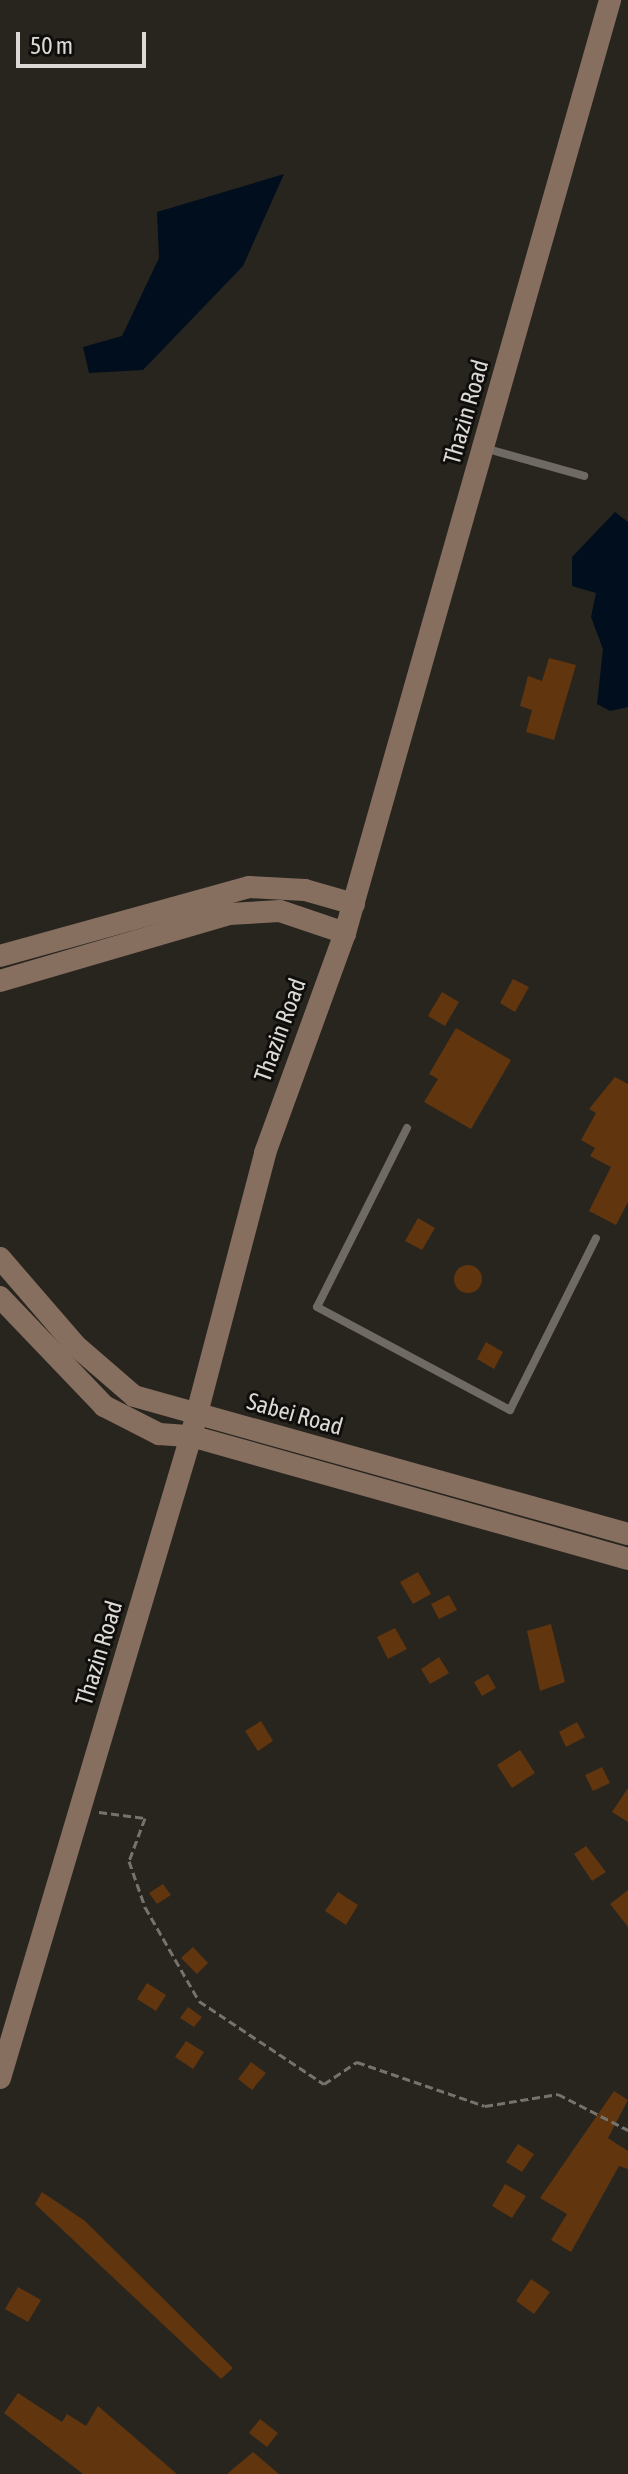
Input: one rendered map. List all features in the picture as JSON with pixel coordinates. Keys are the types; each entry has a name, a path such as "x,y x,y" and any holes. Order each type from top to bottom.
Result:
{"main road":[{"name":"Thazin Road","path":"0,2078 194,1425 265,1153 354,904 610,0"},
{"path":"0,956 249,887 305,890 354,904"},
{"path":"0,981 229,914 280,911 345,933"},
{"name":"Sabei Road","path":"0,1258 105,1375 134,1396 194,1425 628,1559"},
{"name":"Sabei Road","path":"0,1297 104,1406 159,1434 194,1425 628,1534"}],"lane":[{"path":"483,447 584,476"},
{"path":"407,1128 317,1307 510,1410 596,1238"}],"path":[{"path":"80,1809 145,1818 129,1861 145,1907 199,2001 324,2084 357,2062 485,2106 558,2094 628,2130"}],"water":[{"path":"284,174 243,266 143,370 89,373 83,347 122,336 159,258 157,212"},
{"path":"615,512 628,522 628,707 610,711 597,704 603,649 591,617 596,593 572,586 572,557"}],"building":[{"path":"549,658 576,665 554,740 526,732 532,710 520,706 528,676 542,681"},
{"path":"513,979 529,987 515,1012 500,1003"},
{"path":"442,992 459,1002 445,1026 428,1016"},
{"path":"456,1028 511,1060 471,1129 424,1102 438,1079 429,1074"},
{"path":"615,1077 628,1084 628,1202 616,1225 589,1211 611,1167 590,1156 595,1148 581,1140 596,1113 589,1109"},
{"path":"418,1218 435,1228 422,1250 405,1241"},
{"path":"468,1265 478,1269 482,1279 478,1289 468,1293 458,1289 454,1279 458,1269"},
{"path":"486,1342 503,1352 494,1369 477,1359"},
{"path":"418,1572 431,1594 413,1604 400,1582"},
{"path":"449,1595 457,1610 439,1619 431,1604"},
{"path":"551,1624 565,1682 540,1691 527,1631"},
{"path":"395,1628 407,1649 388,1659 377,1637"},
{"path":"439,1657 449,1673 430,1684 421,1669"},
{"path":"488,1674 496,1688 482,1696 474,1682"},
{"path":"261,1721 273,1741 258,1751 245,1731"},
{"path":"577,1722 585,1737 566,1747 559,1732"},
{"path":"520,1750 535,1773 512,1788 497,1765"},
{"path":"602,1767 610,1783 593,1791 585,1775"},
{"path":"628,1788 628,1822 612,1812"},
{"path":"586,1846 606,1872 592,1881 574,1854"},
{"path":"163,1884 171,1895 157,1904 149,1893"},
{"path":"628,1890 628,1927 610,1904"},
{"path":"338,1892 358,1905 346,1925 325,1911"},
{"path":"193,1947 208,1963 197,1974 181,1958"},
{"path":"147,1983 166,1995 156,2011 137,1999"},
{"path":"188,2007 202,2017 194,2027 180,2018"},
{"path":"186,2041 204,2052 193,2069 175,2057"},
{"path":"251,2062 266,2073 252,2090 238,2079"},
{"path":"614,2091 628,2100 608,2138 628,2151 628,2169 619,2166 571,2252 551,2240 567,2214 540,2198"},
{"path":"518,2144 534,2154 522,2172 506,2162"},
{"path":"505,2184 526,2196 512,2218 492,2206"},
{"path":"42,2192 85,2221 233,2368 221,2379 35,2204"},
{"path":"531,2279 550,2292 534,2314 516,2301"},
{"path":"18,2287 41,2300 28,2322 5,2309"},
{"path":"18,2393 62,2422 67,2414 86,2426 98,2406 177,2474 83,2474 4,2413"},
{"path":"260,2419 278,2433 267,2447 249,2433"},
{"path":"253,2452 279,2474 227,2474"}]}
